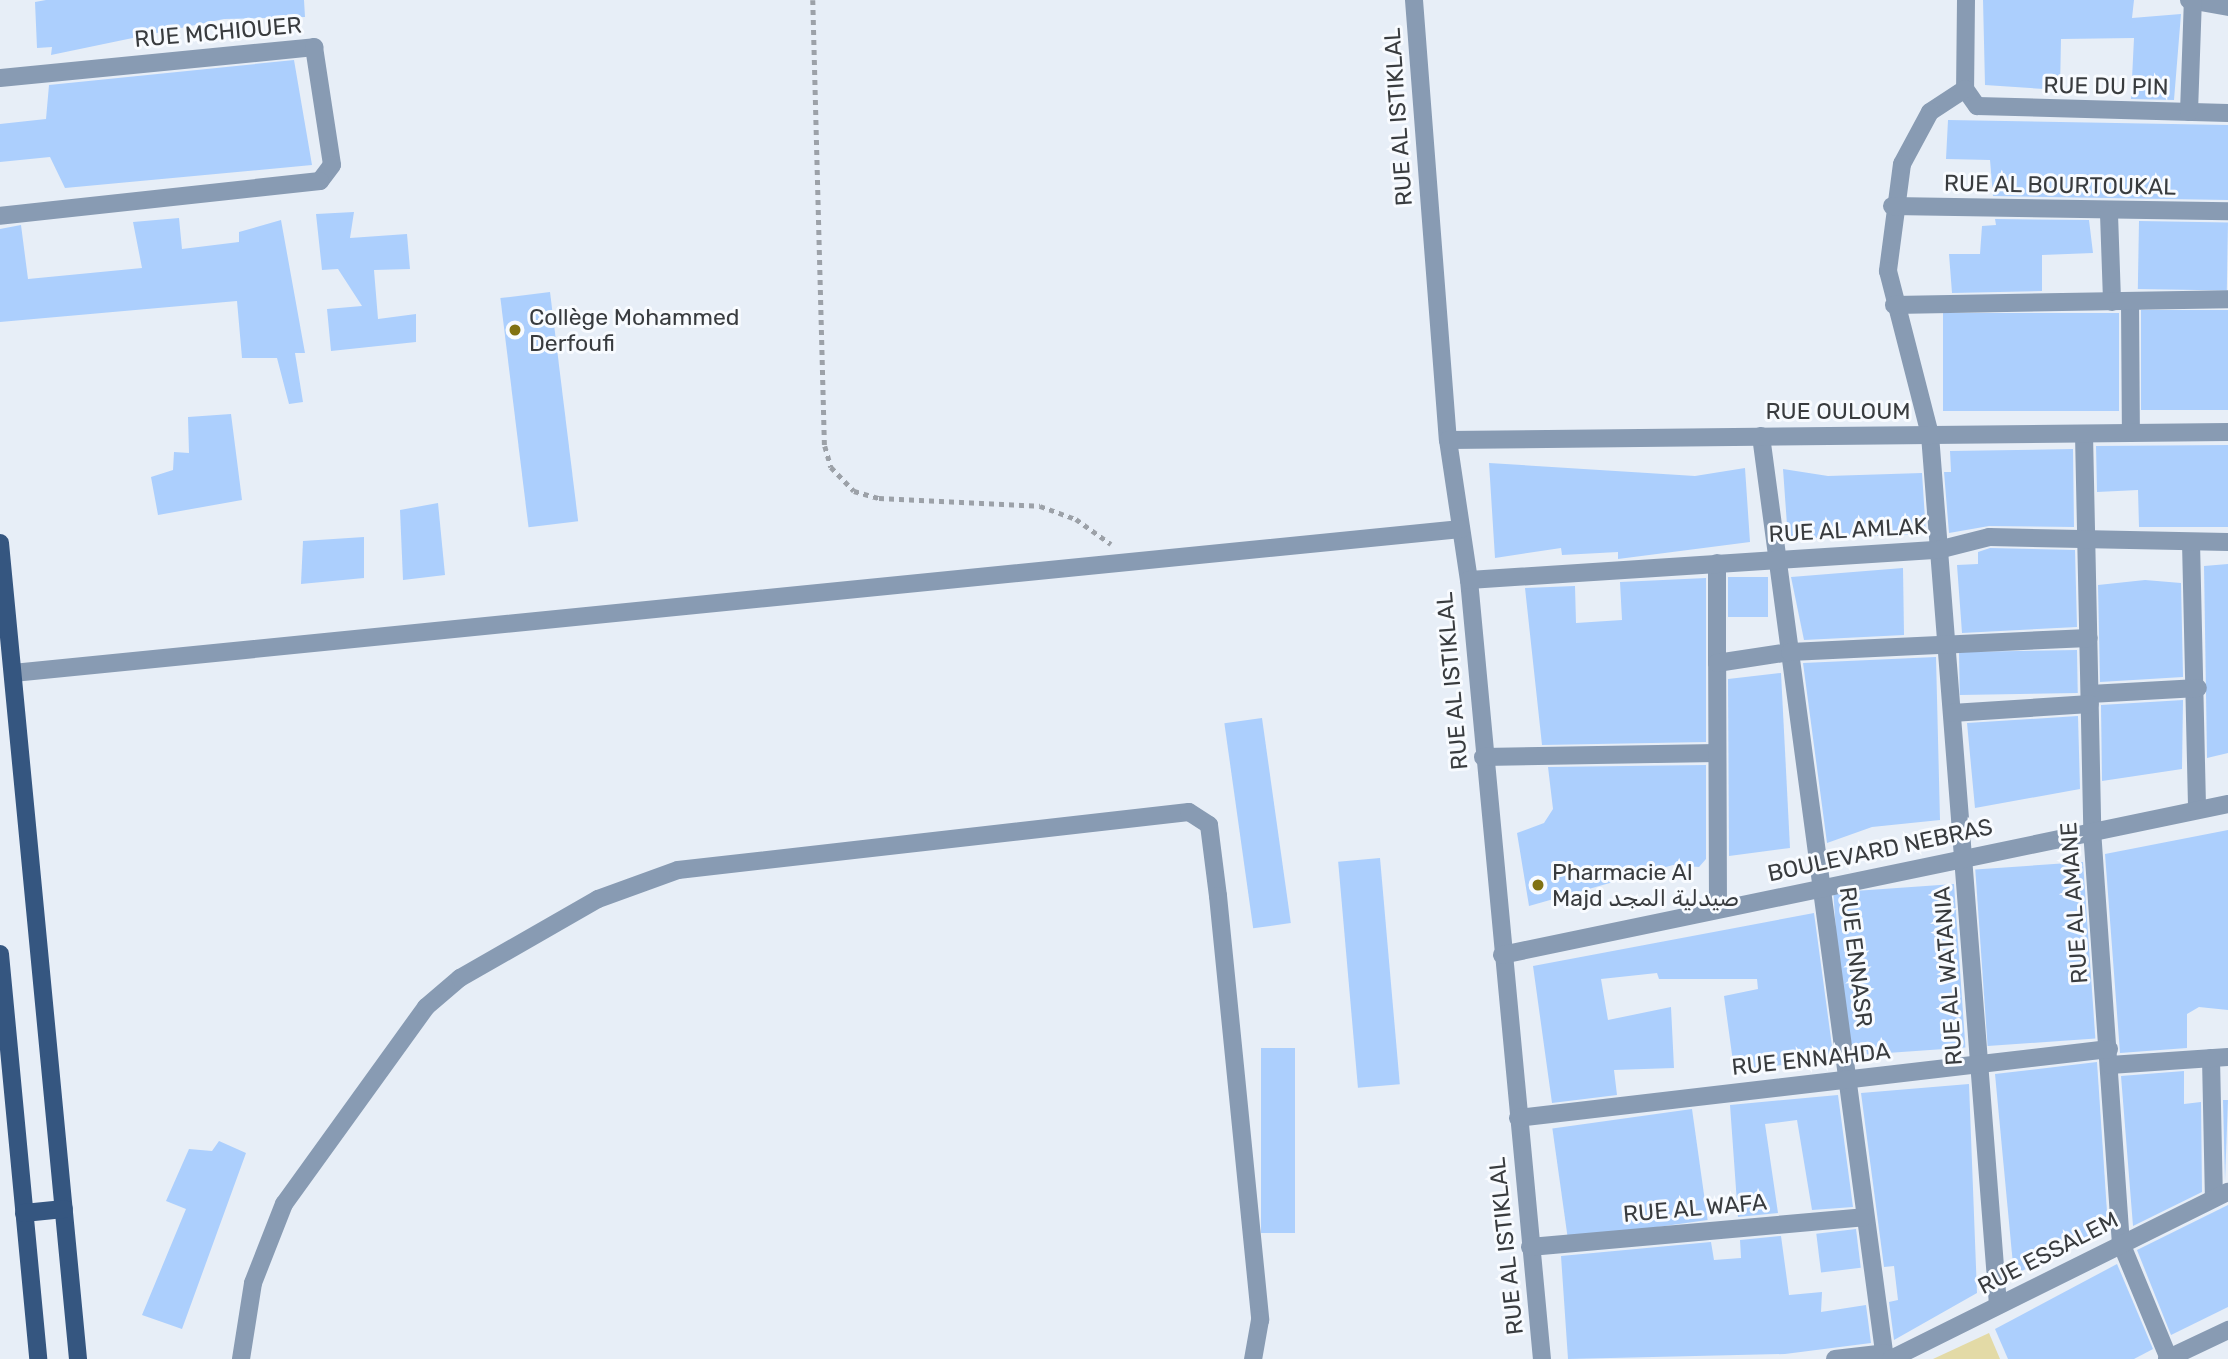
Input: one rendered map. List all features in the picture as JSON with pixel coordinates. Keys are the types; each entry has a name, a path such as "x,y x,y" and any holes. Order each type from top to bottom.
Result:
{"main road":[{"path":"0,543 78,1359"},
{"path":"0,954 38,1359"},
{"path":"24,1213 64,1209"}],"street":[{"name":"RUE AL ISTIKLAL","path":"1414,0 1448,440 1469,580 1483,757 1542,1359"},
{"path":"1965,89 1966,0"},
{"path":"2189,112 2192,0 2228,7"},
{"name":"RUE MCHIOUER","path":"0,78 314,47 332,165 320,181 0,216"},
{"name":"RUE DU PIN","path":"1965,89 1983,107 2228,113"},
{"name":"RUE AL WATANIA","path":"1965,89 1930,112 1918,129 1892,206 1888,271 1894,305 1930,435 1998,1305"},
{"name":"RUE AL BOURTOUKAL","path":"1892,206 2109,214 2228,211"},
{"path":"2109,214 2121,302 2130,433"},
{"path":"1894,305 2228,299"},
{"name":"RUE OULOUM","path":"1448,440 2228,432"},
{"name":"RUE AL AMANE","path":"2084,434 2092,830 2121,1243 2168,1359"},
{"name":"RUE ENNASR","path":"1761,436 1864,1217 1887,1357"},
{"path":"13,673 1461,529"},
{"name":"RUE AL AMLAK","path":"1469,580 1777,558 1938,550 1989,537 2088,542 2228,542"},
{"path":"2191,542 2197,688 2197,810"},
{"path":"1717,563 1718,909"},
{"path":"1717,663 1790,652 2089,638"},
{"path":"1952,713 2197,688"},
{"path":"1483,757 1717,752"},
{"name":"BOULEVARD NEBRAS","path":"1502,955 2092,830 2228,804"},
{"path":"241,1359 253,1283 284,1204 426,1007 460,978 598,899 666,873 1189,812 1209,825 1216,884 1260,1320 1253,1359"},
{"name":"RUE ENNAHDA","path":"1518,1118 1847,1078 2110,1057 2219,1058"},
{"path":"2219,1058 2221,1195"},
{"name":"RUE ESSALEM","path":"1835,1359 1887,1357 2221,1195"},
{"name":"RUE AL WAFA","path":"1530,1247 1864,1217"},
{"path":"2168,1359 2228,1330"}],"path":[{"path":"813,0 825,446 831,467 854,491 907,504 979,499 1040,506 1076,519 1137,562"}],"shaded area":[{"path":"1989,1333 2000,1359 1933,1359"}],"building":[{"path":"46,0 304,0 305,17 224,19 51,55 52,47 37,48 35,2"},
{"path":"1983,0 2134,0 2132,18 2181,14 2174,100 2131,99 2134,38 2061,39 2060,90 1985,85"},
{"path":"294,60 312,165 65,188 50,157 0,162 0,124 46,119 49,85"},
{"path":"1948,120 2228,125 2228,200 1993,196 1990,160 1946,159"},
{"path":"354,212 350,238 407,234 410,269 374,270 378,319 416,314 416,342 331,351 327,309 362,306 338,269 322,270 316,214"},
{"path":"179,218 182,249 239,242 239,232 281,220 305,353 295,353 303,402 289,404 277,358 242,358 237,301 0,322 0,229 21,225 28,279 142,268 133,222"},
{"path":"1995,219 2089,220 2093,253 2042,255 2042,291 1952,293 1949,254 1980,254 1982,226 1996,225"},
{"path":"2139,221 2228,223 2227,291 2138,289"},
{"path":"550,292 578,521 529,527 500,298"},
{"path":"2141,310 2228,310 2228,410 2141,410"},
{"path":"1943,313 2119,313 2119,411 1943,411"},
{"path":"231,414 242,500 158,515 151,477 173,470 174,452 189,453 188,417"},
{"path":"2228,445 2228,527 2139,527 2138,490 2097,492 2096,446"},
{"path":"2073,449 2074,527 1989,526 1949,533 1944,472 1951,472 1950,451"},
{"path":"1489,463 1695,476 1745,468 1750,542 1618,559 1618,552 1562,555 1561,548 1495,558"},
{"path":"1783,469 1828,476 1922,473 1926,534 1788,539"},
{"path":"438,503 445,575 403,580 400,510"},
{"path":"364,537 364,578 301,584 303,541"},
{"path":"1990,548 2075,550 2077,627 1962,633 1957,565 1978,564 1978,552"},
{"path":"2228,564 2228,753 2207,758 2204,566"},
{"path":"1903,568 1904,635 1804,640 1791,577"},
{"path":"1728,577 1768,577 1768,617 1728,617"},
{"path":"1706,578 1706,742 1542,745 1525,588 1575,586 1576,623 1622,620 1620,582"},
{"path":"2145,580 2181,583 2183,677 2100,682 2098,585"},
{"path":"2077,650 2078,693 1960,695 1959,652"},
{"path":"1936,657 1940,820 1872,827 1827,843 1803,663"},
{"path":"1781,673 1790,848 1729,856 1728,679"},
{"path":"2183,700 2182,769 2102,781 2101,705"},
{"path":"2078,716 2080,789 1975,808 1967,723"},
{"path":"1262,718 1291,923 1253,928 1224,723"},
{"path":"1706,765 1706,859 1699,867 1673,865 1529,906 1517,833 1544,823 1553,809 1548,767"},
{"path":"2228,830 2228,1010 2199,1007 2187,1014 2187,1048 2120,1053 2105,854"},
{"path":"1380,858 1400,1084 1358,1088 1338,862"},
{"path":"2083,862 2095,1039 1988,1046 1975,870"},
{"path":"1954,884 1965,1048 1845,1056 1833,892"},
{"path":"1814,913 1834,1061 1734,1069 1724,996 1758,989 1757,979 1659,979 1657,973 1601,979 1608,1020 1671,1007 1674,1068 1614,1070 1617,1095 1552,1103 1533,966"},
{"path":"1261,1048 1295,1048 1295,1233 1261,1233"},
{"path":"2097,1062 2108,1227 2014,1275 1995,1074"},
{"path":"2184,1071 2184,1104 2201,1102 2202,1192 2133,1226 2121,1076"},
{"path":"1969,1084 1977,1293 1894,1340 1889,1302 1898,1300 1894,1266 1884,1267 1861,1093"},
{"path":"1838,1095 1853,1207 1812,1210 1797,1120 1765,1124 1778,1213 1738,1217 1730,1105"},
{"path":"2223,1100 2228,1100 2225,1181"},
{"path":"1692,1109 1708,1220 1568,1240 1552,1129"},
{"path":"219,1141 246,1153 182,1329 142,1315 186,1209 166,1201 189,1149 212,1151"},
{"path":"2228,1205 2228,1307 2171,1335 2137,1250"},
{"path":"1856,1229 1861,1268 1821,1273 1816,1234"},
{"path":"1781,1236 1789,1295 1822,1292 1821,1312 1866,1305 1871,1343 1785,1354 1568,1359 1561,1256 1711,1242 1714,1260 1741,1258 1740,1240"},
{"path":"2117,1264 2153,1349 2134,1359 2008,1359 1995,1329"}],"place":[{"name":"Collège Mohammed Derfoufi","path":"515,330"},
{"name":"Pharmacie Al Majd صيدلية المجد","path":"1538,885"}]}
